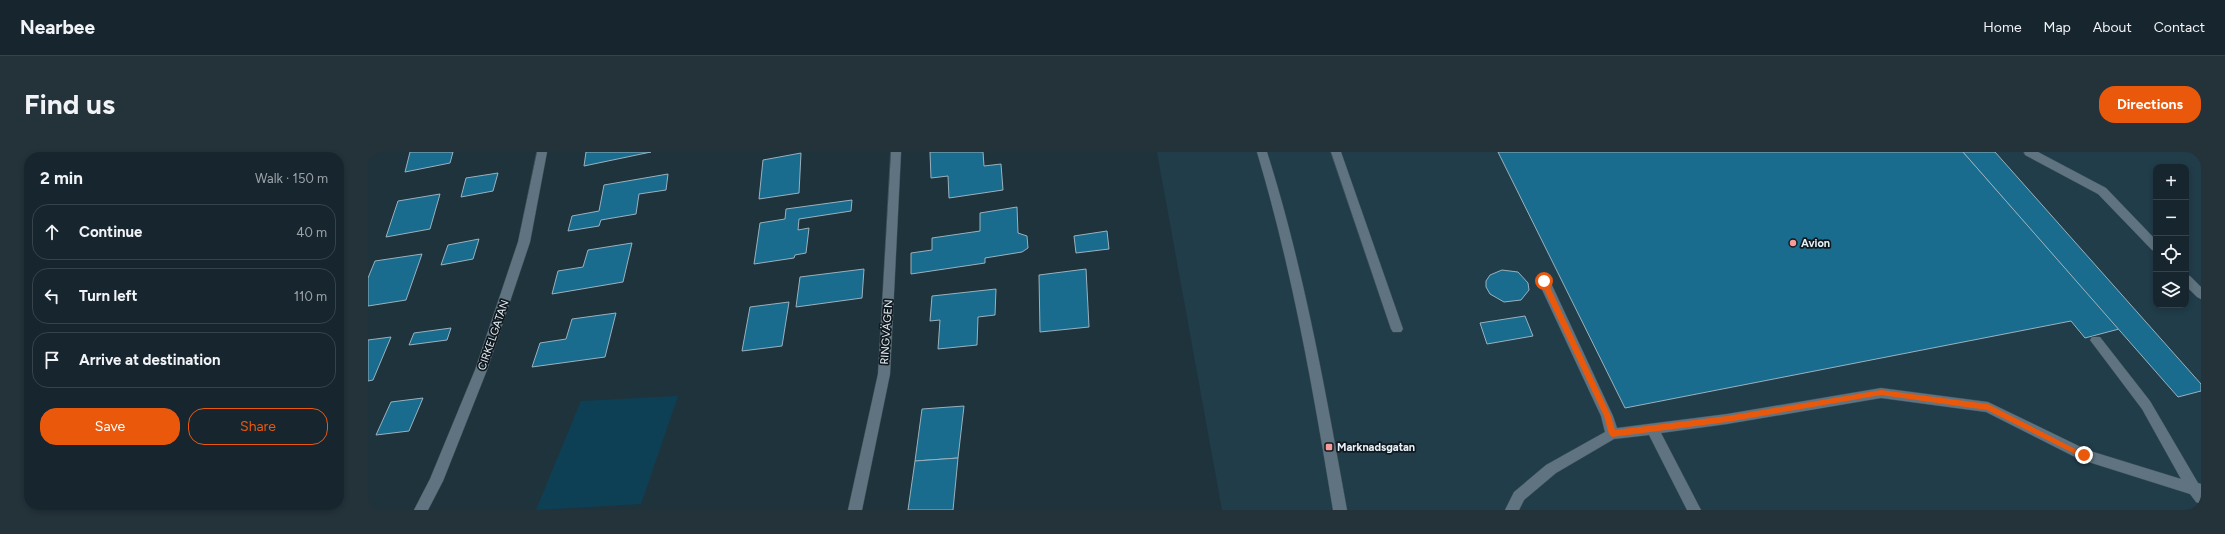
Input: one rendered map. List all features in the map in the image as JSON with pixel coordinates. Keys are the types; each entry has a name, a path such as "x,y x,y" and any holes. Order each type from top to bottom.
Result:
{"street":[{"name":"CIRKELGATAN","path":"421,510 436,481 482,370 524,242 542,152"},
{"name":"RINGVÄGEN","path":"855,510 884,374 894,214 896,152"},
{"path":"1262,152 1278,199 1298,284 1340,510"},
{"path":"1336,152 1397,329"},
{"path":"2029,152 2102,191 2153,244"},
{"path":"1544,281 1607,416 1612,434"},
{"path":"2189,282 2201,294"},
{"path":"2096,340 2146,405 2199,492"},
{"path":"1512,510 1519,496 1551,469 1612,434 1727,419 1881,393 1988,407 2084,455 2199,492"},
{"path":"1652,428 1694,510"}],"shaded area":[{"path":"1157,152 2201,152 2201,510 1222,510"},
{"path":"678,396 641,504 536,510 581,401"}],"building":[{"path":"410,152 453,152 450,163 405,172"},
{"path":"586,152 651,152 584,166"},
{"path":"930,152 983,152 984,166 1001,164 1003,190 949,198 948,176 931,178"},
{"name":"Avion","path":"1498,152 1963,152 2119,329 2085,338 2071,321 1625,408"},
{"path":"1963,152 1995,152 2201,384 2201,391 2178,397"},
{"path":"801,153 799,193 759,199 763,160"},
{"path":"498,173 493,191 461,197 466,178"},
{"path":"668,174 666,190 639,194 636,214 601,220 599,226 568,231 572,216 599,211 604,185"},
{"path":"440,194 430,229 386,237 398,201"},
{"path":"852,200 851,211 799,219 798,230 809,228 806,253 795,255 794,258 754,264 760,223 785,219 786,209"},
{"path":"1017,207 1018,233 1027,236 1028,248 1022,252 985,258 985,263 911,274 911,253 932,250 932,238 980,231 980,213"},
{"path":"1107,231 1109,249 1076,253 1074,236"},
{"path":"479,239 473,259 441,265 448,245"},
{"path":"632,243 623,282 552,294 558,271 583,267 588,250"},
{"path":"422,254 406,300 368,306 368,278 375,261"},
{"path":"864,269 862,298 796,307 800,277"},
{"path":"1086,269 1089,327 1040,332 1039,275"},
{"path":"1502,270 1518,272 1528,283 1529,290 1521,300 1504,302 1490,294 1486,287 1486,281 1490,275"},
{"path":"996,289 995,315 978,317 977,345 938,349 940,320 930,321 932,296"},
{"path":"789,302 782,346 742,351 750,307"},
{"path":"616,313 605,357 532,367 540,343 566,339 572,319"},
{"path":"1525,316 1533,336 1487,344 1480,323"},
{"path":"451,328 447,340 409,345 414,333"},
{"path":"391,337 373,380 368,381 368,340"},
{"path":"423,398 409,431 376,435 391,402"},
{"path":"964,406 958,458 915,461 922,409"},
{"path":"958,458 953,510 908,510 915,461"}],"place":[{"name":"Avion","path":"1793,243"},
{"name":"Marknadsgatan","path":"1329,447"}],"route":[{"path":"1544,281 1607,416 1612,434 1727,419 1801,405 1881,393 1988,407 2084,455"}]}
